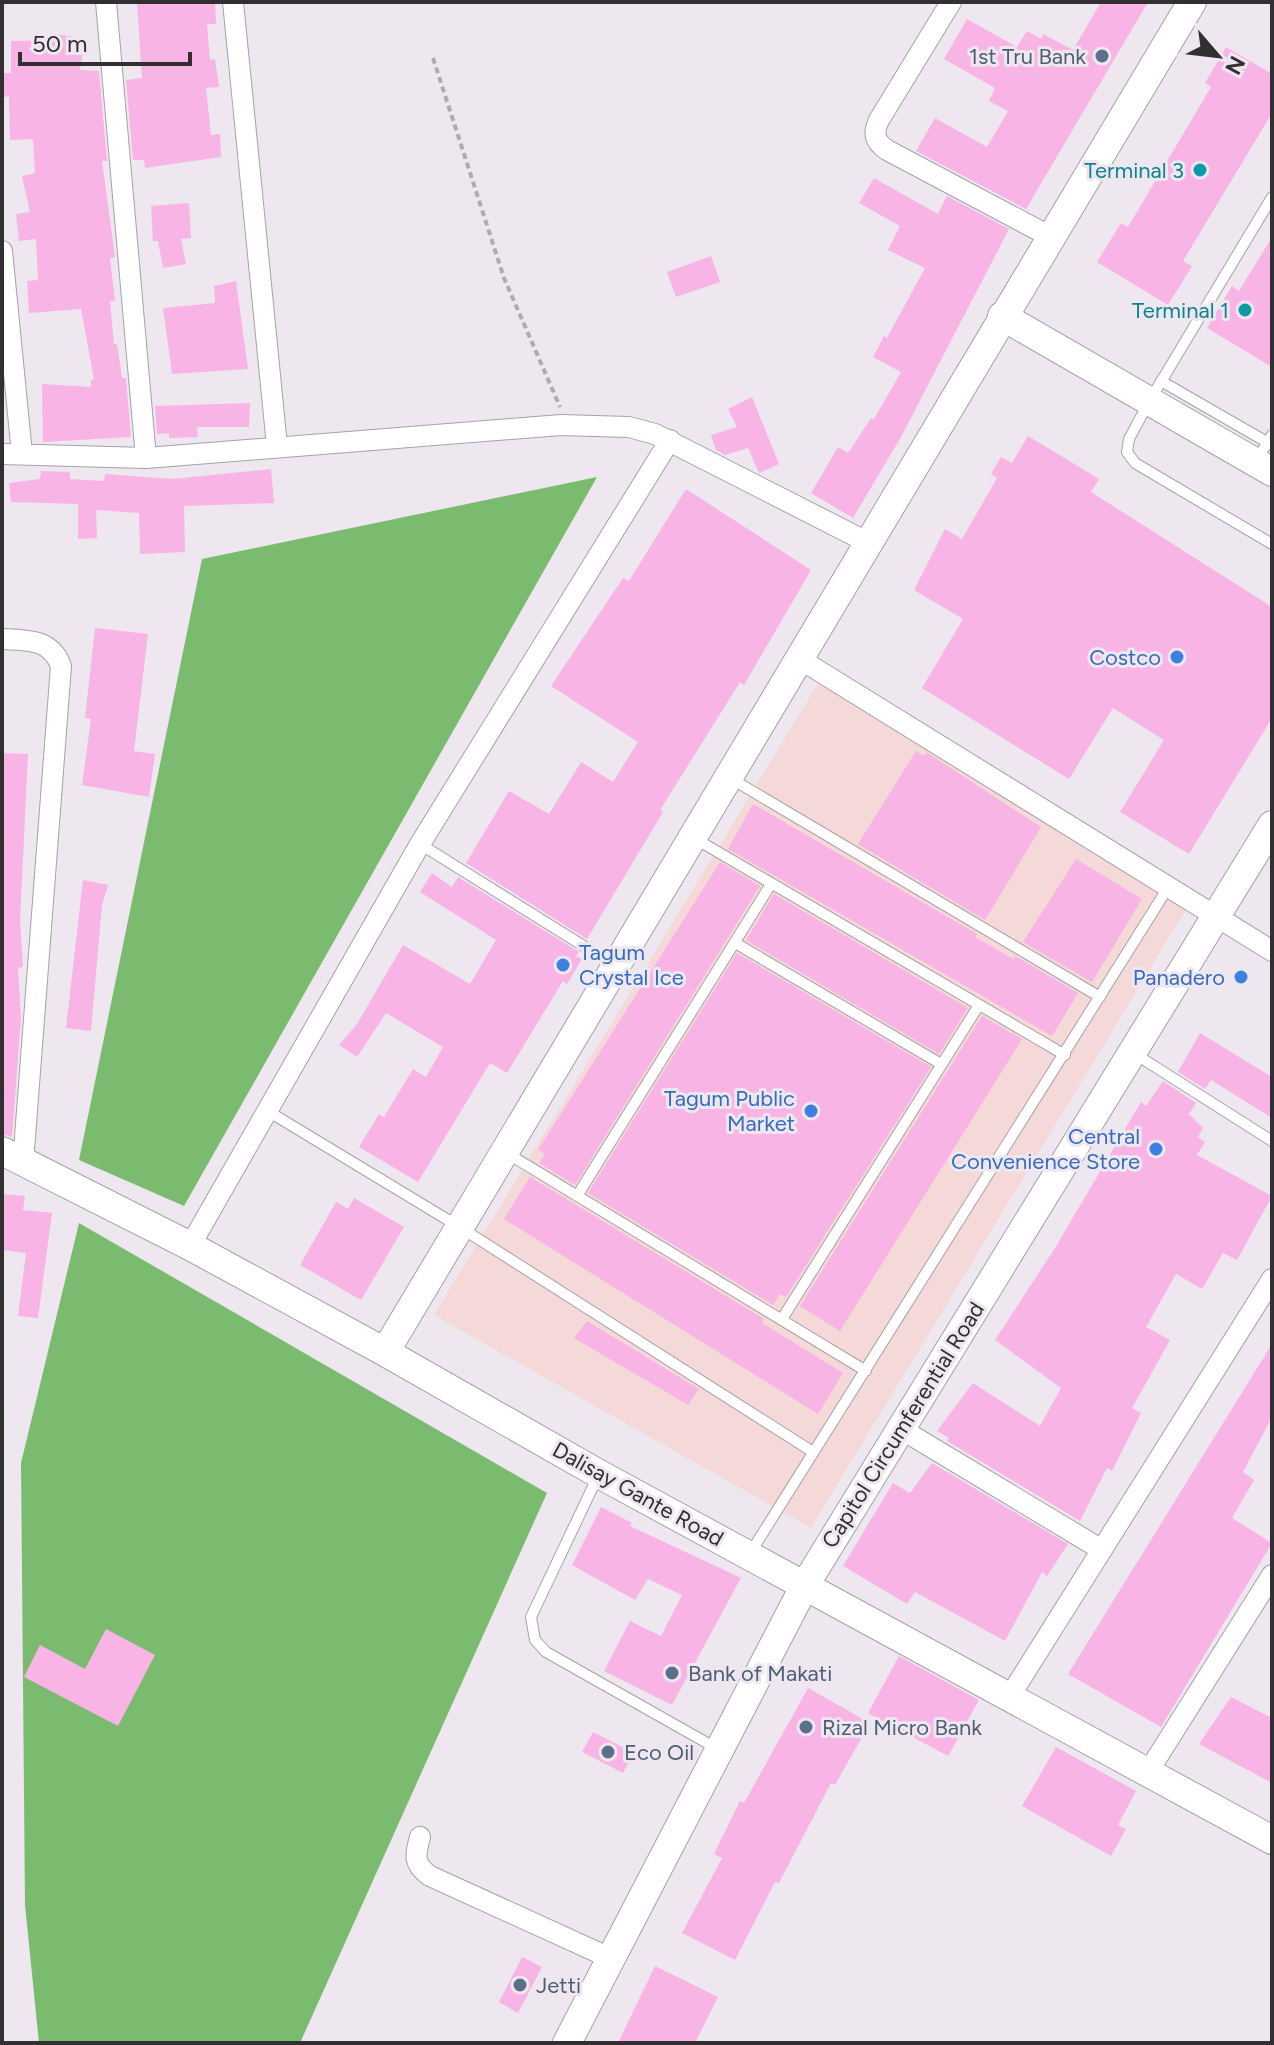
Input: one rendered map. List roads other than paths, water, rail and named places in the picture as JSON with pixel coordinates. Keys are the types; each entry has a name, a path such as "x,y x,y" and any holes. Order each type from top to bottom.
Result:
{"main road":[{"path":"385,1352 1192,2"},
{"path":"1002,316 1156,391 1268,451"},
{"name":"Capitol Circumferential Road","path":"567,2043 717,1749 805,1585 1272,825"},
{"name":"Dalisay Gante Road","path":"12,1157 190,1246 599,1474 1272,1840"}],"street":[{"path":"106,2 146,458"},
{"path":"233,2 277,446"},
{"path":"951,2 879,120 874,131 876,139 887,150 1051,237"},
{"path":"2,251 12,454 146,458 561,425 629,427 670,440 867,542"},
{"path":"190,1246 420,844 670,440"},
{"path":"2,639 44,643 57,654 61,666 12,1157"},
{"path":"798,658 1272,951"},
{"path":"1010,1696 1272,1279"},
{"path":"901,1429 1102,1550"},
{"path":"1148,1772 1272,1575"},
{"path":"420,1837 414,1859 418,1868 430,1876 610,1958"}],"lane":[{"path":"1272,197 1129,439 1130,459 1272,544"},
{"path":"727,776 1100,997"},
{"path":"691,836 1065,1055"},
{"path":"420,844 614,965"},
{"path":"577,1196 737,944 771,884"},
{"path":"749,1555 1169,886"},
{"path":"737,944 941,1064"},
{"path":"782,1319 979,1005"},
{"path":"1133,1052 1272,1141"},
{"path":"266,1110 458,1226 813,1452"},
{"path":"503,1151 866,1371"},
{"path":"599,1474 531,1617 535,1640 546,1652 717,1749"}],"place":[{"name":"1st Tru Bank","path":"1102,56"},
{"name":"Terminal 3","path":"1200,170"},
{"name":"Terminal 1","path":"1245,310"},
{"name":"Costco","path":"1177,657"},
{"name":"Tagum Crystal Ice","path":"563,965"},
{"name":"Panadero","path":"1241,977"},
{"name":"Tagum Public Market","path":"811,1111"},
{"name":"Central Convenience Store","path":"1156,1149"},
{"name":"Bank of Makati","path":"672,1673"},
{"name":"Rizal Micro Bank","path":"806,1727"},
{"name":"Eco Oil","path":"608,1752"},
{"name":"Jetti","path":"520,1985"}]}
